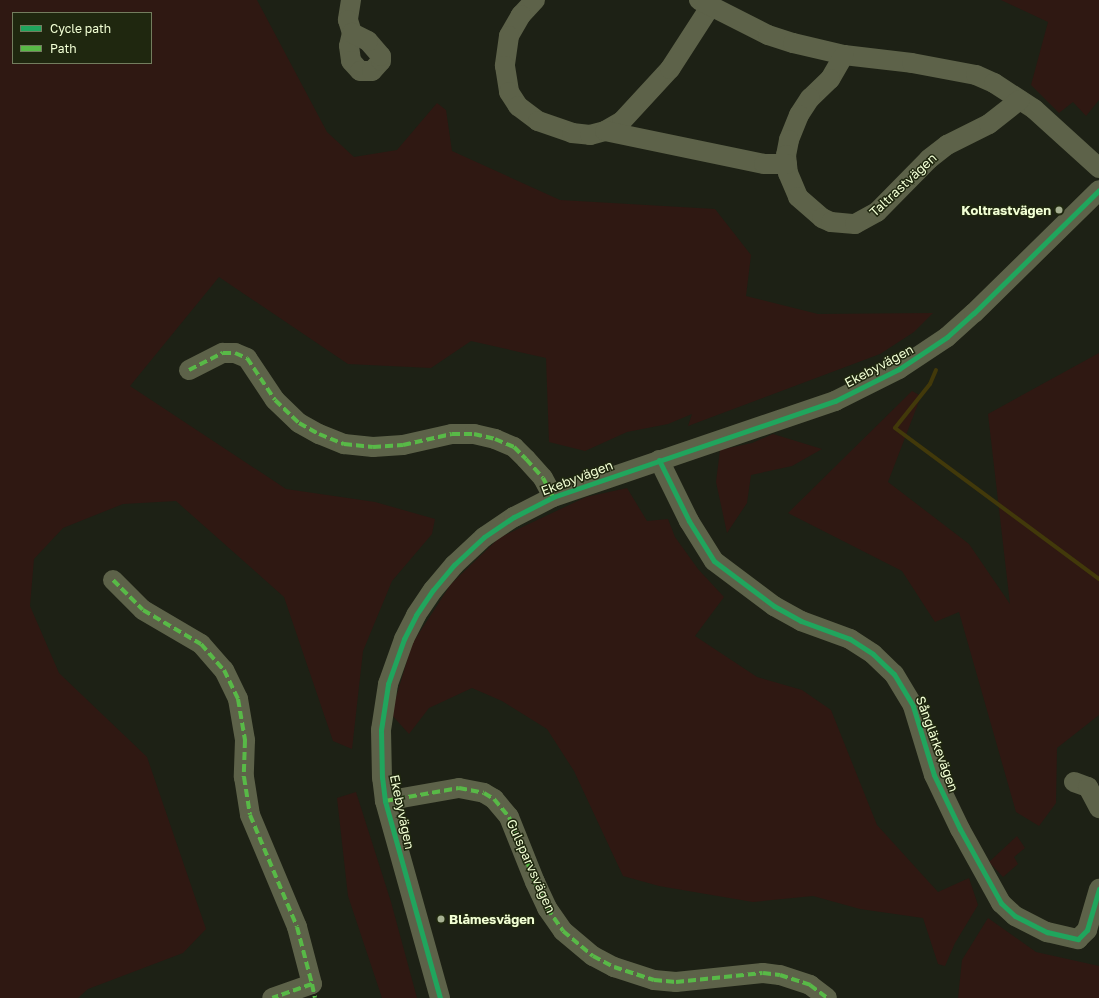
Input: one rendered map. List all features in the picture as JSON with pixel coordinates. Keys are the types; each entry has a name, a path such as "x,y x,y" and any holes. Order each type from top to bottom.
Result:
{"street":[{"path":"351,0 348,20 352,33"},
{"path":"535,0 521,15 508,36 505,66 509,92 518,106 538,121 572,133 590,135 605,131 622,121 670,68 704,4 768,35 844,55 912,63 976,75 1020,100 1044,117 1099,168"},
{"name":"Taltrastvägen","path":"844,55 830,80 810,98 799,115 789,140 787,164 791,184 798,197 812,211 831,222 855,224 877,212 911,176 947,146 989,124 1020,100"},
{"path":"605,131 764,164 787,164"},
{"name":"Ekebyvägen","path":"440,998 386,801 382,778 381,730 388,684 416,615 454,565 484,537 514,517 553,497 835,401 899,369 942,341 974,313 1099,190"},
{"path":"189,370 213,356 223,353 235,353 247,358 276,400 299,423 319,434 344,444 373,447 404,445 452,434 474,434 495,439 514,447 526,459 543,478 553,497"},
{"name":"Sånglärkevägen","path":"659,460 689,521 714,561 774,606 801,621 850,639 873,654 894,674 913,706 934,775 960,829 1001,903 1015,916 1047,932 1078,939 1087,930 1099,889"},
{"path":"113,580 143,610 201,644 224,670 238,699 245,740 244,777 250,815 297,928 314,991 272,998"},
{"path":"1074,782 1088,787 1099,808"},
{"name":"Gulsparvsvägen","path":"386,801 458,788 484,793 494,799 509,817 547,908 563,931 593,956 614,967 654,980 676,982 763,973 780,975 810,985 827,998"}],"shaded area":[{"path":"0,0 257,0 327,132 354,157 397,150 437,103 446,110 452,151 560,200 715,209 751,255 746,296 818,314 933,313 914,332 880,354 688,426 692,414 668,424 627,432 585,451 549,442 546,358 471,341 431,368 348,364 219,277 130,386 286,489 375,502 435,519 432,534 392,581 363,651 352,749 333,741 284,597 176,501 123,504 63,528 34,559 30,606 59,673 147,757 206,929 183,953 88,989 78,998 0,998"},
{"path":"1001,0 1099,0 1099,100 1086,116 1073,102 1059,113 1031,85 1048,22"},
{"path":"1099,353 1099,715 1057,748 1056,803 1039,826 1016,812 959,612 935,622 902,571 788,513 912,391 921,396 888,482 969,544 1010,604 988,414"},
{"path":"773,434 822,449 792,466 751,475 747,503 727,533 716,482 720,450 752,443"},
{"path":"627,488 647,521 668,519 675,537 698,569 724,597 695,636 757,677 802,690 831,710 877,825 938,892 969,878 978,905 955,943 945,966 938,964 923,918 860,909 813,896 753,902 659,886 623,876 574,771 547,729 502,701 472,688 429,708 409,734 391,714 412,644 451,584 499,538 586,497"},
{"path":"356,792 391,902 417,998 382,998 348,896 337,798"},
{"path":"1017,836 1025,848 1014,857 1018,864 1003,877 989,862"},
{"path":"988,918 1036,952 1099,966 1099,998 958,998 962,960"}],"waterway":[{"path":"936,370 930,384 895,428 1099,579"}],"marked path":[{"path":"189,370 223,353 235,353 247,358 275,400 299,423 319,434 344,444 373,447 403,445 452,434 474,434 495,439 514,447 543,478 553,497"},
{"path":"113,580 143,610 201,644 224,670 238,699 245,740 244,777 250,815 297,927 312,984 272,998"},
{"path":"385,801 459,788 484,793 494,799 509,817 547,908 563,931 593,956 614,967 654,980 676,982 763,973 780,975 810,985 827,998"},
{"path":"312,984 315,998"}],"cycle path":[{"path":"440,998 385,801 382,778 381,730 388,684 404,639 416,615 433,590 454,565 484,537 514,517 553,497 835,401 899,369 947,337 974,313 1099,190"},
{"path":"659,460 689,521 714,561 774,606 801,621 850,639 873,654 894,674 913,706 934,775 960,829 1001,903 1015,916 1047,932 1078,939 1087,930 1099,889"}],"place":[{"name":"Koltrastvägen","path":"1059,210"},
{"name":"Blåmesvägen","path":"441,919"}]}
